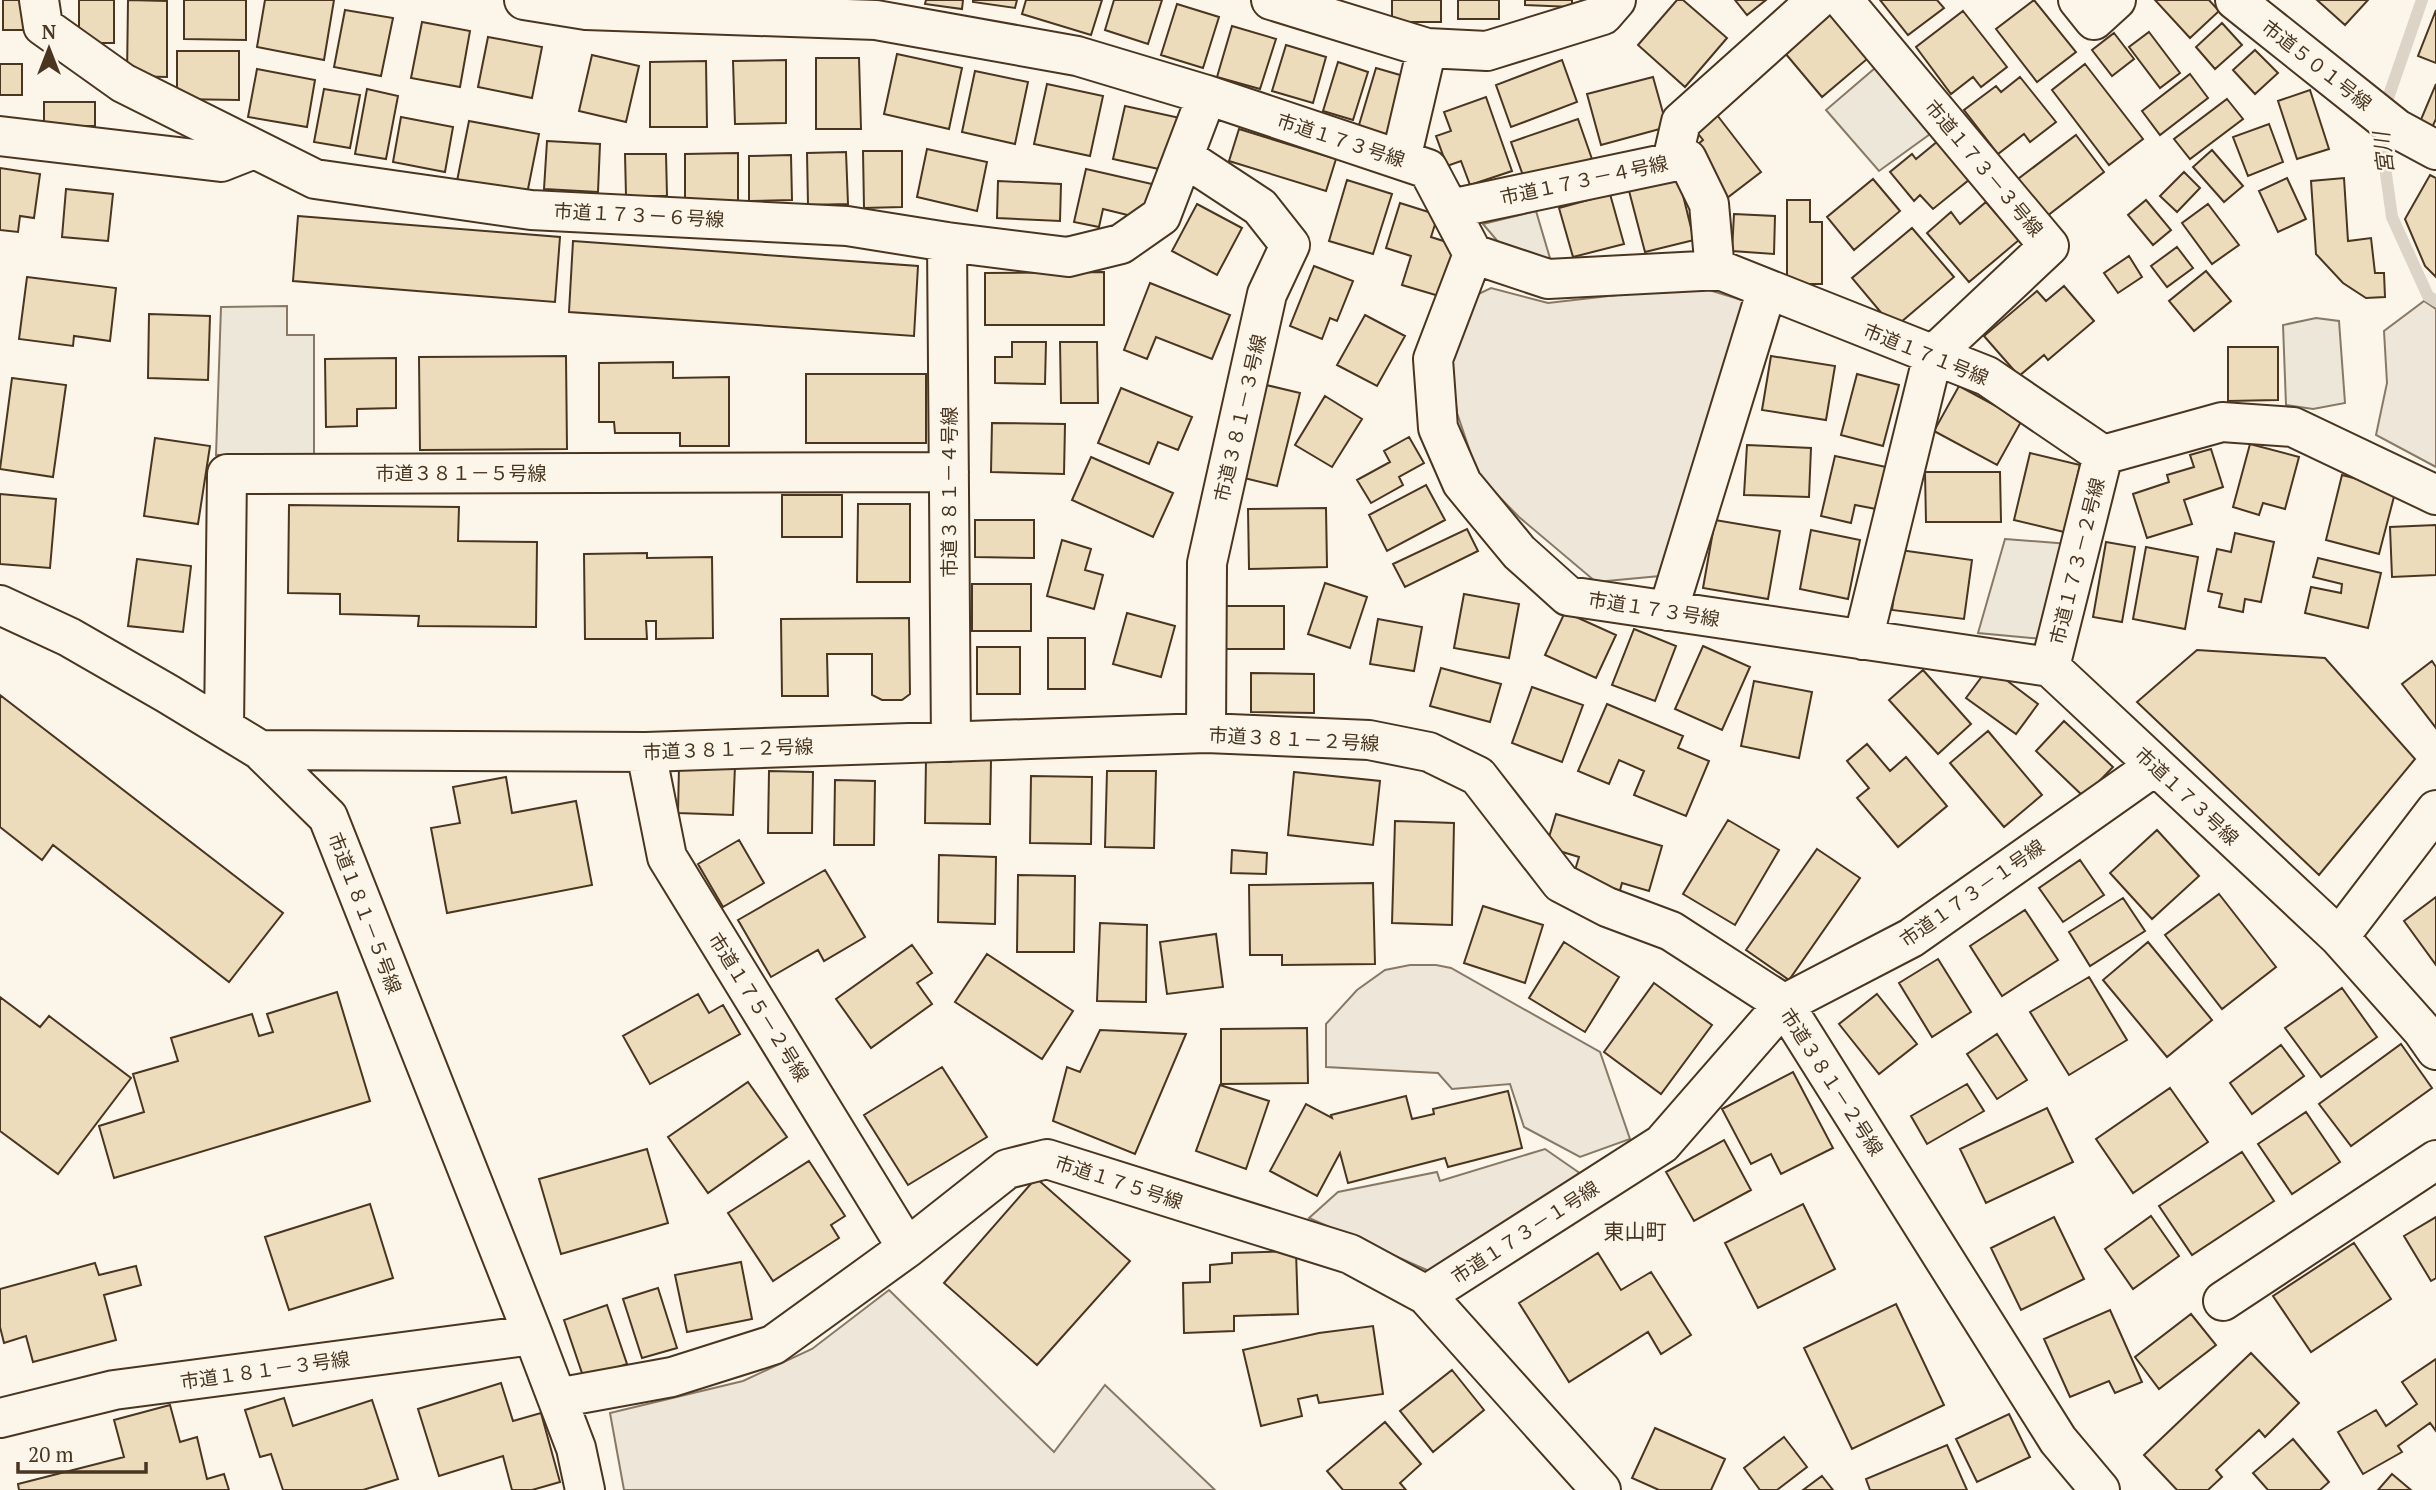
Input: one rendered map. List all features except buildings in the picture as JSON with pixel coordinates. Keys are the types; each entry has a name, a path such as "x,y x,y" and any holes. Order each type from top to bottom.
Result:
{"street":[{"name":"市道１７３－６号線","path":"39,0 44,26 123,83 316,179 531,210 847,226 1068,257 1121,244 1161,216 1207,95"},
{"name":"市道１７３号線","path":"524,0 586,10 876,20 1077,56 1207,95 1428,169 1474,254 1433,359 1437,428 1462,483 1519,552 1568,596 2050,667 2339,937 2422,1030 2436,1050"},
{"path":"1271,0 1427,48 1487,51 1603,15 1616,0"},
{"path":"1672,161 1681,122 1817,0"},
{"name":"市道１７３－３号線","path":"1843,0 2049,246 1933,355"},
{"path":"2078,0 2094,20 2116,0"},
{"name":"市道５０１号線","path":"2235,0 2397,129 2436,150"},
{"path":"1401,159 1427,48"},
{"path":"0,136 221,162 254,149"},
{"name":"市道３８１－３号線","path":"1184,156 1260,207 1290,245 1267,294 1207,563 1206,733"},
{"name":"市道１７３－４号線","path":"1450,209 1686,159 1710,204 1715,271"},
{"name":"市道３８１－４号線","path":"947,242 951,742"},
{"name":"市道１７１号線","path":"1474,254 1548,279 1720,270 1987,376 2103,455"},
{"path":"1668,611 1767,289"},
{"path":"1863,640 1933,355"},
{"path":"2103,455 2222,422 2293,427 2436,495"},
{"name":"市道１７３－２号線","path":"2050,667 2103,455"},
{"name":"市道３８１－５号線","path":"224,728 227,474 949,472"},
{"name":"市道１８１－５号線","path":"0,605 69,637 260,750 328,817 533,1335 576,1448 585,1490"},
{"name":"市道３８１－２号線","path":"260,750 646,752 1206,733 1369,740 1429,752 1478,776 1560,883 1607,908 1671,931 1784,1004 2058,1440 2100,1490"},
{"name":"市道１７５－２号線","path":"646,752 667,857 906,1248"},
{"name":"市道１７３－１号線","path":"1426,1296 1662,1144 1784,1004 1911,938 2155,766"},
{"path":"2339,937 2436,810"},
{"name":"市道１７５号線","path":"557,1398 672,1377 774,1345 906,1248 1007,1169 1047,1158 1350,1254 1426,1296 1601,1490"},
{"path":"2223,1301 2436,1160"},
{"name":"市道１８１－３号線","path":"0,1418 114,1390 533,1335"}],"shaded area":[{"path":"1881,63 1937,129 1879,171 1826,110"},
{"path":"1536,211 1552,265 1505,250 1483,224"},
{"path":"1696,286 1745,301 1660,576 1596,582 1519,517 1478,475 1457,413 1450,358 1472,297 1491,288 1548,303"},
{"path":"2424,301 2436,309 2436,467 2376,435 2387,383 2384,331"},
{"path":"287,306 287,335 314,335 314,454 216,455 221,307"},
{"path":"2316,318 2339,321 2345,403 2313,409 2286,405 2283,325"},
{"path":"2005,539 2069,544 2043,639 1978,633"},
{"path":"1410,965 1451,968 1600,1052 1630,1139 1580,1157 1524,1127 1510,1084 1452,1089 1438,1073 1326,1067 1326,1024 1357,990 1385,970"},
{"path":"1545,1149 1581,1174 1429,1271 1309,1218 1338,1192 1437,1172 1440,1181"},
{"path":"889,1290 1054,1452 1105,1385 1215,1490 624,1490 610,1413 743,1381 812,1349"}],"waterway":[{"name":"宮川","path":"2422,0 2379,124 2392,217 2428,296 2436,301"}],"district":[{"name":"東山町","path":"1635,1232"}]}
